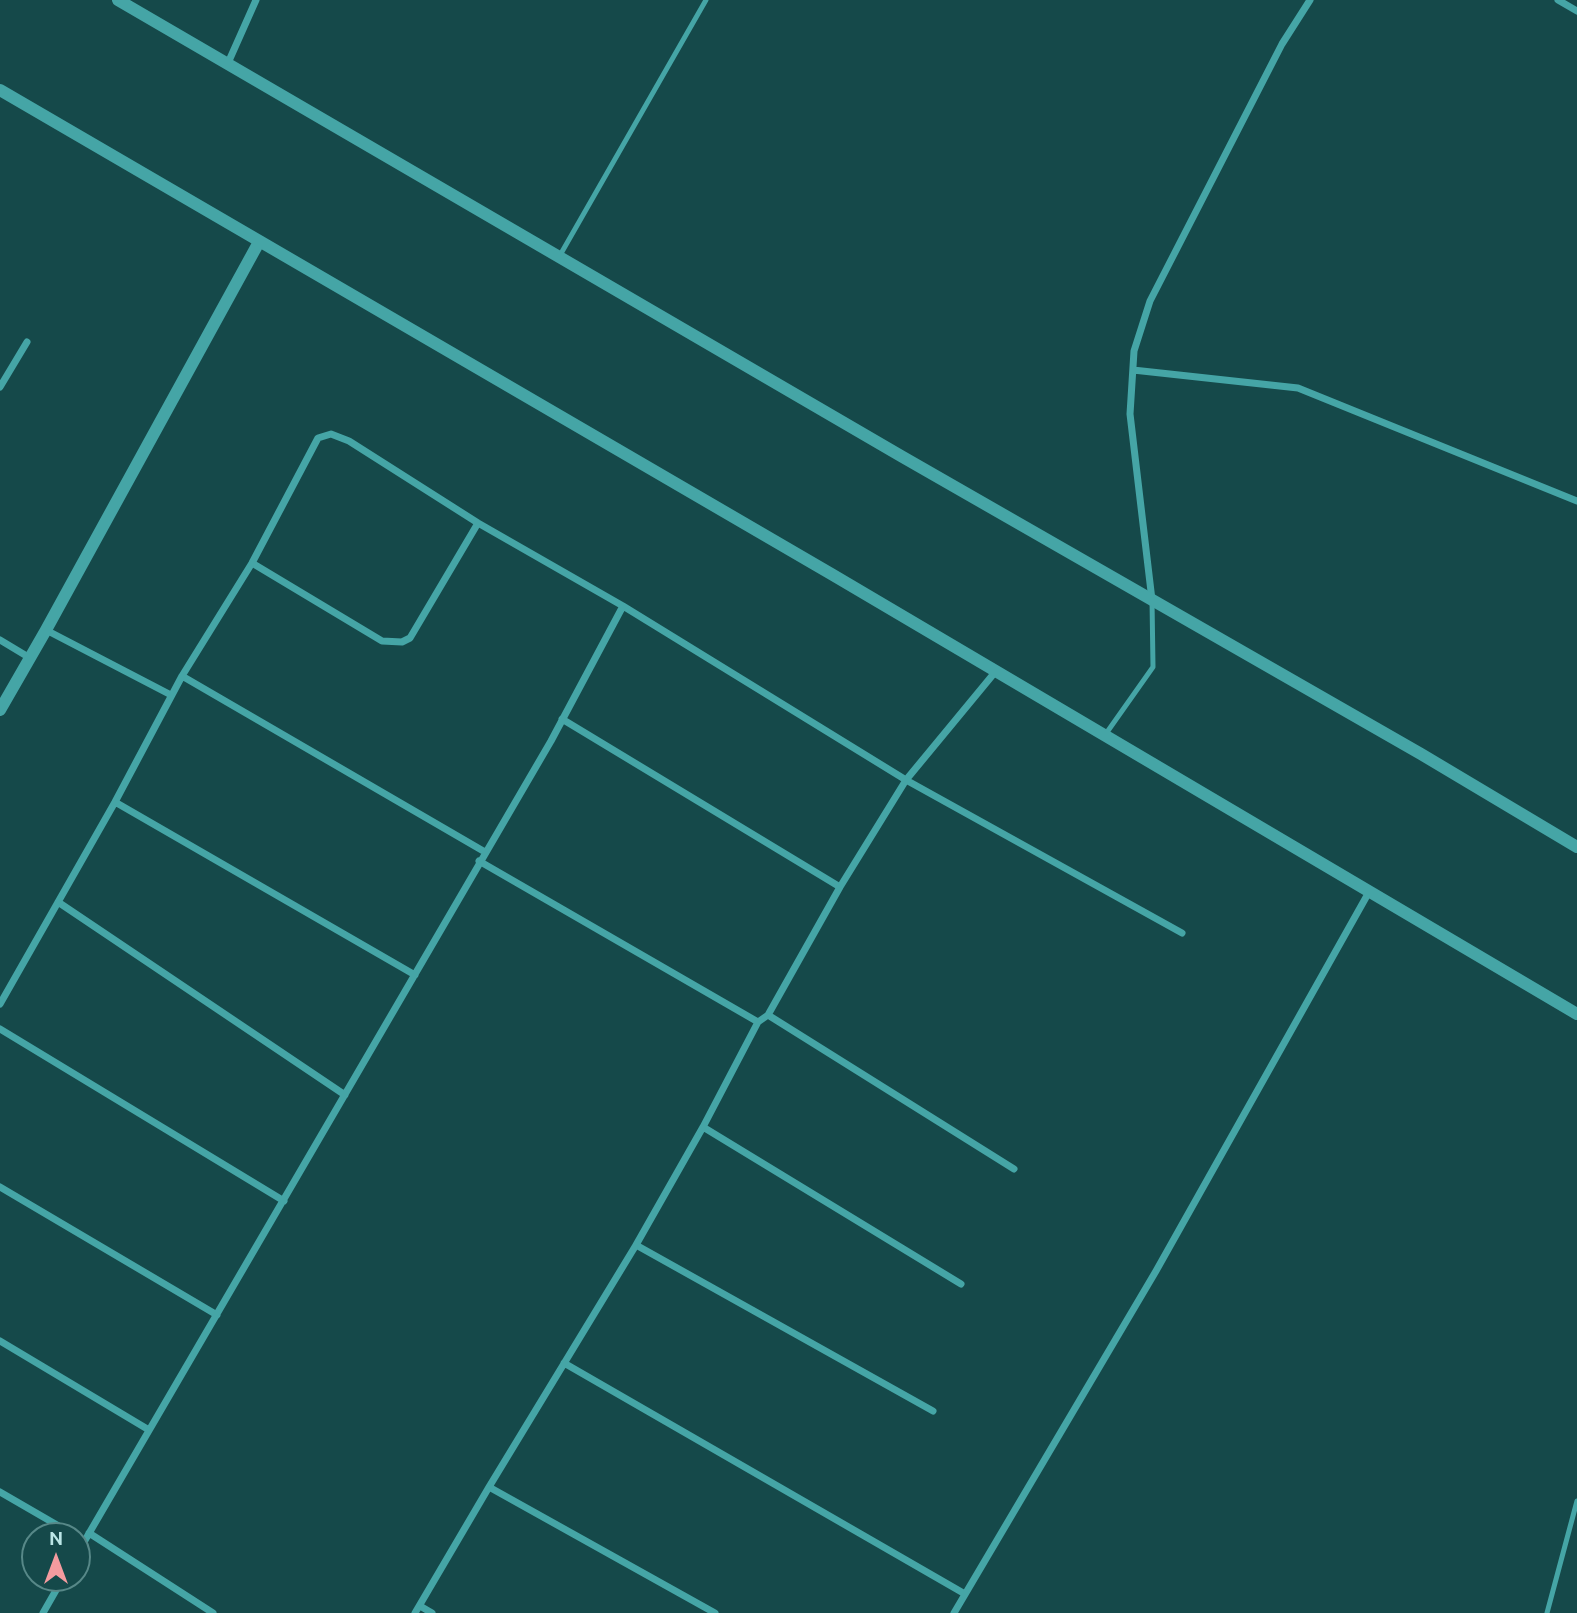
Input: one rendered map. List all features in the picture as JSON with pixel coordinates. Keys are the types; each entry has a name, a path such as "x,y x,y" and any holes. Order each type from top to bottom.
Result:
{"street":[{"path":"118,0 1421,754 1577,847"},
{"path":"228,64 256,0"},
{"path":"1152,600 1130,414 1134,352 1150,301 1282,44 1310,0"},
{"path":"1558,0 1577,11"},
{"path":"0,90 996,671 1577,1014"},
{"path":"0,710 259,242"},
{"path":"0,387 27,342"},
{"path":"1133,370 1298,388 1577,501"},
{"path":"0,1004 116,802 171,695 252,563 318,438 331,434 349,441 478,523 623,606 906,780 1182,933"},
{"path":"252,563 382,641 402,642 410,638 478,523"},
{"path":"91,1530 415,975 562,719 623,606"},
{"path":"46,630 171,695"},
{"path":"0,640 30,658"},
{"path":"432,1613 418,1609 636,1245 703,1127 758,1022 768,1015 840,887 906,780 996,671"},
{"path":"182,676 485,852"},
{"path":"562,719 840,887"},
{"path":"116,802 415,975"},
{"path":"479,861 758,1022"},
{"path":"954,1613 1156,1271 1369,892"},
{"path":"58,902 345,1096"},
{"path":"768,1015 1014,1169"},
{"path":"0,1029 284,1201"},
{"path":"703,1127 961,1284"},
{"path":"0,1187 217,1315"},
{"path":"636,1245 933,1411"},
{"path":"0,1342 149,1430"},
{"path":"564,1363 965,1594"},
{"path":"489,1487 715,1613"},
{"path":"0,1492 52,1522"},
{"path":"91,1534 213,1613"},
{"path":"43,1613 55,1592"}],"lane":[{"path":"559,257 706,0"},
{"path":"1105,735 1153,667 1152,600"},
{"path":"1547,1613 1577,1500"}]}
